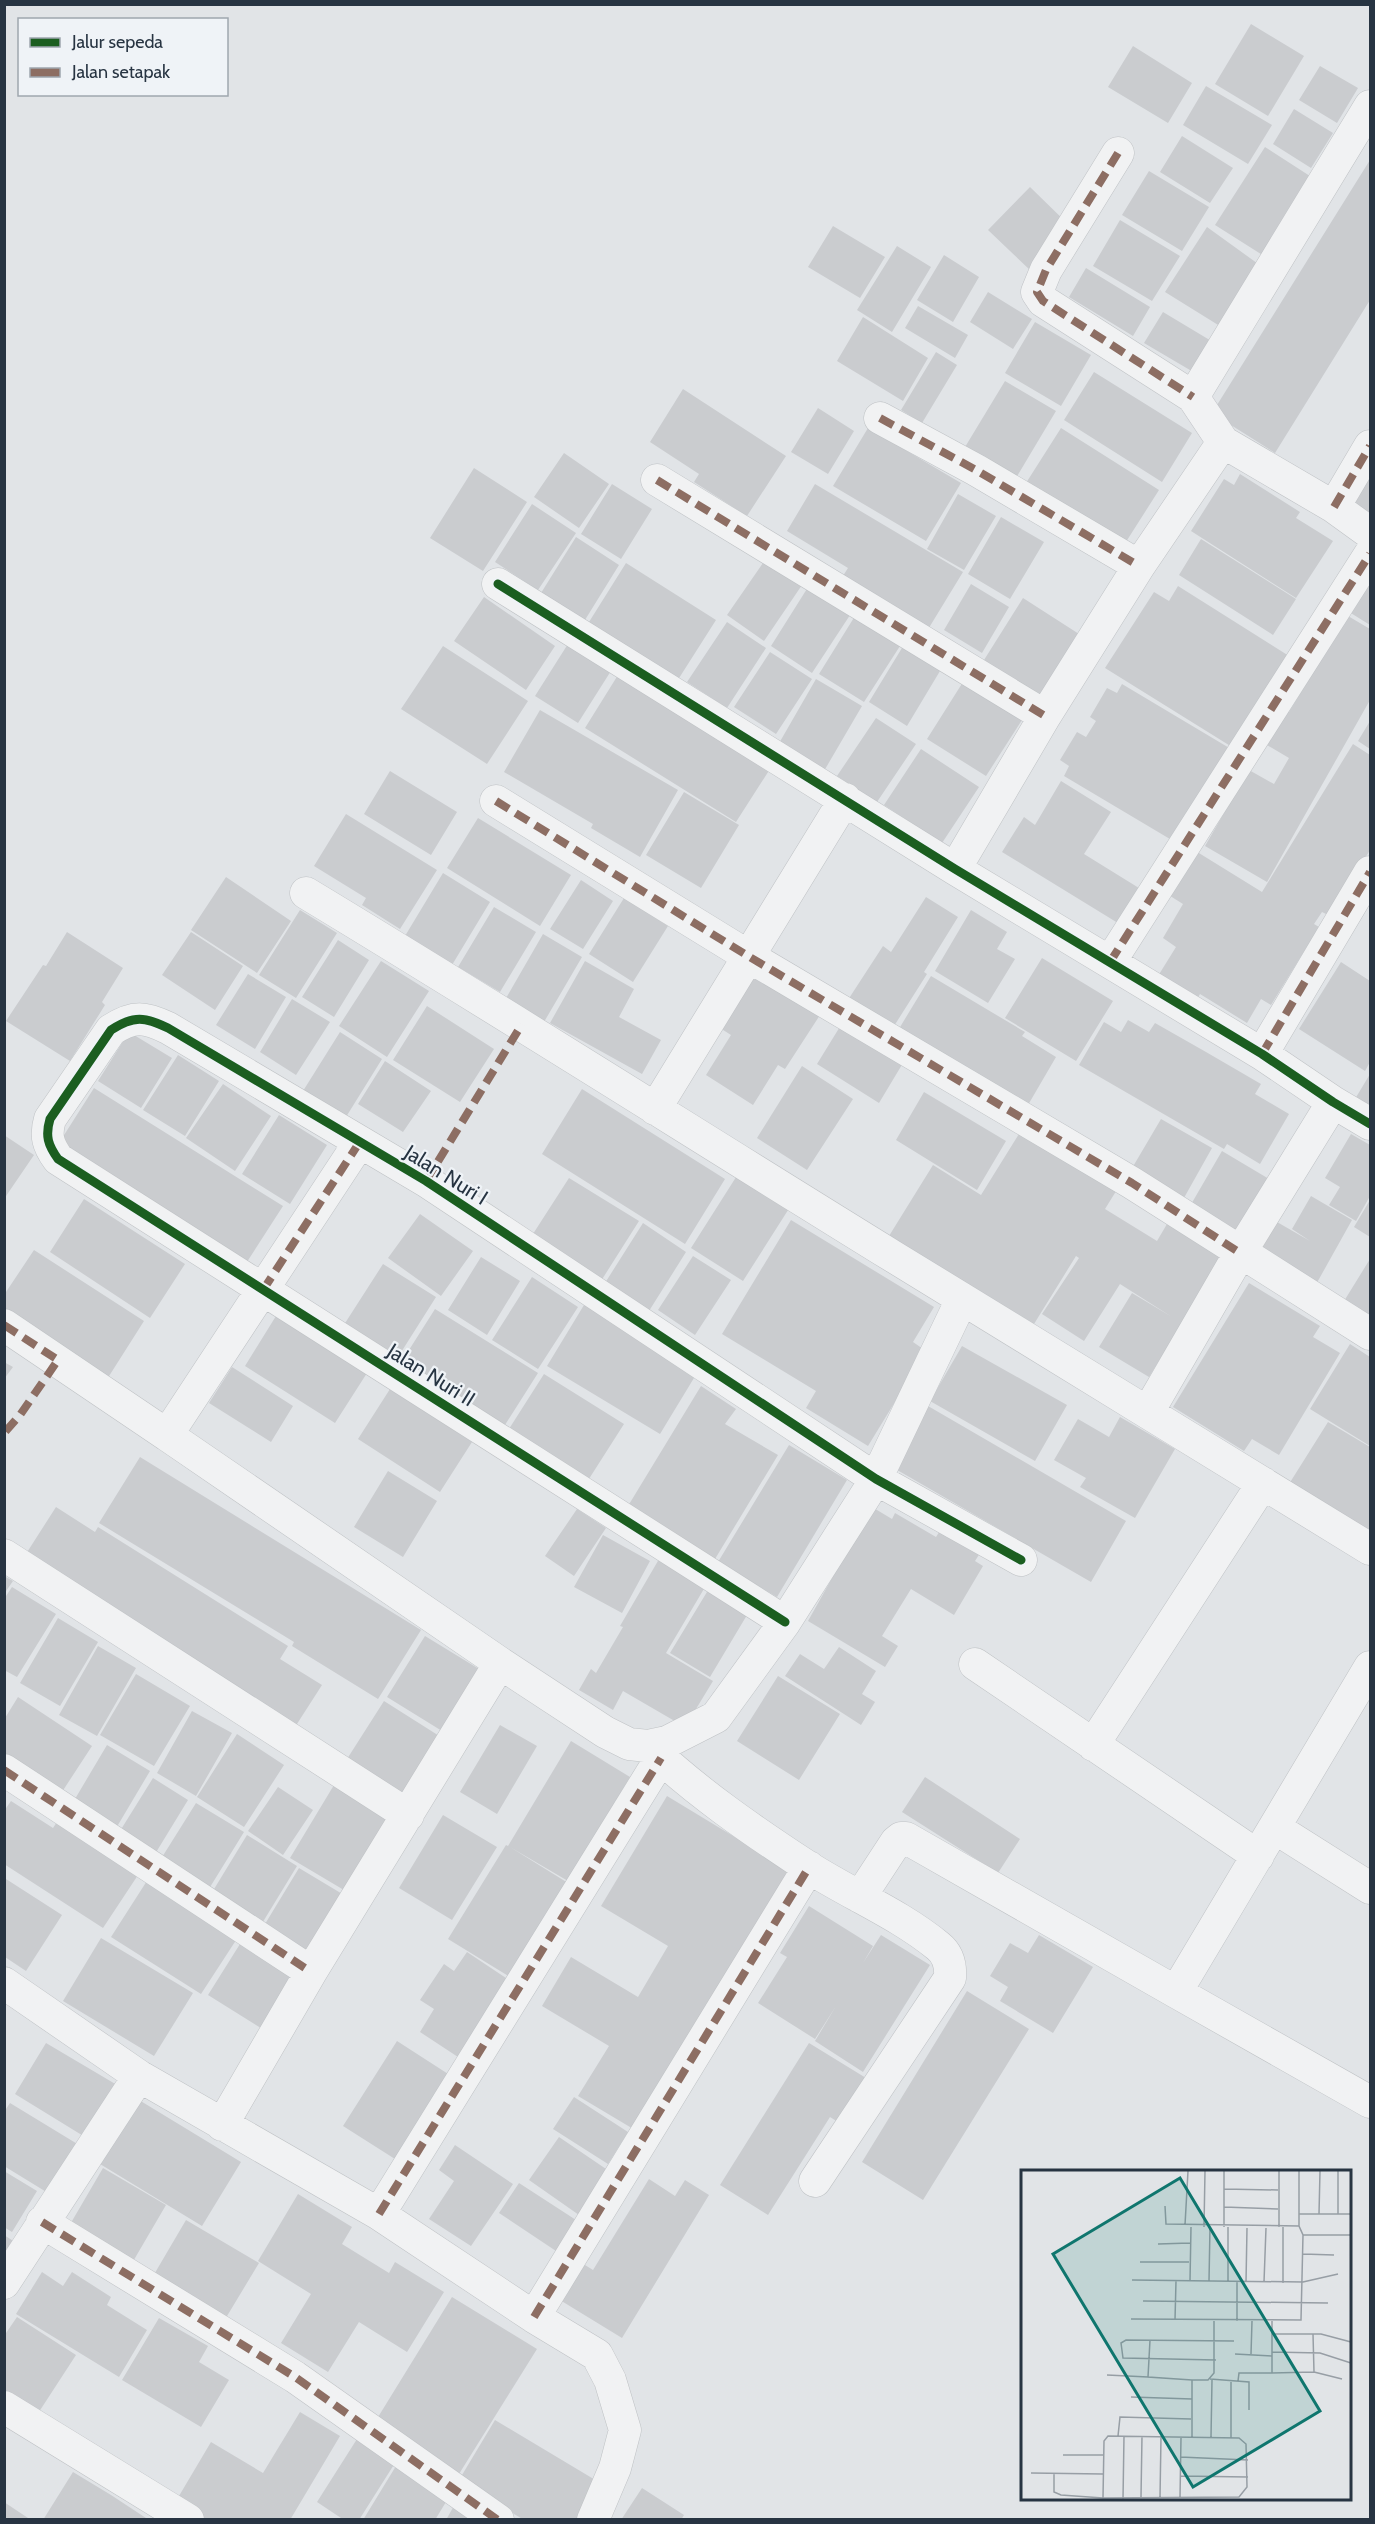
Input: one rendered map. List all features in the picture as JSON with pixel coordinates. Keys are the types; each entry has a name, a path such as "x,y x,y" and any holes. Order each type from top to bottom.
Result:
{"street":[{"path":"1193,397 1371,106"},
{"path":"1118,153 1046,270 1037,292 1043,301 1193,397 1224,442 1334,507 1371,533"},
{"path":"880,418 976,470 1139,566"},
{"path":"955,869 1139,566 1224,442"},
{"path":"1334,507 1371,446"},
{"path":"657,480 1046,716"},
{"path":"1110,962 1371,554"},
{"path":"498,584 955,869 1262,1054 1333,1102 1371,1124"},
{"path":"655,1109 845,799"},
{"path":"496,801 748,956 1132,1183 1371,1334"},
{"path":"1262,1054 1371,872"},
{"path":"306,893 1371,1549"},
{"name":"Jalan Nuri I","path":"58,1159 48,1145 46,1131 57,1107 111,1030 124,1022 147,1018 168,1028 426,1181 876,1479 1021,1560"},
{"path":"1148,1412 1240,1253 1333,1102"},
{"path":"167,1435 359,1143"},
{"name":"Jalan Nuri II","path":"58,1159 784,1622"},
{"path":"379,2214 655,1752 667,1742 716,1718 784,1622 876,1479 962,1299"},
{"path":"4,1325 500,1663 605,1732 629,1744 655,1752 701,1792 809,1867 939,1947 947,1957 951,1968 950,1978 815,2181"},
{"path":"1093,1745 1263,1483"},
{"path":"4,1555 408,1815"},
{"path":"222,2125 311,1972 500,1663"},
{"path":"975,1664 1258,1856"},
{"path":"1176,1992 1368,1678"},
{"path":"4,1770 311,1972"},
{"path":"1275,1828 1371,1888"},
{"path":"860,1897 896,1842 901,1838 906,1838 1371,2102"},
{"path":"534,2317 809,1867"},
{"path":"4,1983 139,2076 379,2214 534,2317 597,2355 610,2380 625,2430 615,2468 593,2520"},
{"path":"4,2283 139,2076"},
{"path":"42,2222 295,2377 498,2520"},
{"path":"4,2408 188,2520"}],"building":[{"path":"1251,24 1304,56 1268,116 1215,84"},
{"path":"1133,46 1192,83 1168,123 1108,87"},
{"path":"1320,66 1358,88 1337,123 1299,100"},
{"path":"1206,86 1272,125 1248,164 1183,125"},
{"path":"1294,109 1333,133 1311,168 1273,144"},
{"path":"1182,136 1233,168 1210,203 1160,172"},
{"path":"1265,147 1313,178 1264,256 1215,225"},
{"path":"1370,160 1370,300 1275,453 1212,413"},
{"path":"1149,171 1209,207 1182,251 1122,215"},
{"path":"1030,187 1071,227 1031,271 988,230"},
{"path":"1120,220 1180,256 1152,301 1093,266"},
{"path":"833,226 885,257 860,298 808,267"},
{"path":"1207,227 1261,266 1223,328 1165,292"},
{"path":"897,246 931,267 892,332 857,310"},
{"path":"944,255 979,277 953,322 917,300"},
{"path":"1086,268 1150,307 1133,336 1069,297"},
{"path":"988,292 1032,319 1013,349 970,322"},
{"path":"918,306 968,335 955,358 905,328"},
{"path":"1163,312 1213,342 1195,373 1144,343"},
{"path":"863,317 928,358 903,401 837,361"},
{"path":"1035,322 1091,355 1061,406 1005,373"},
{"path":"936,352 957,365 922,423 901,410"},
{"path":"1094,372 1192,433 1162,482 1064,420"},
{"path":"1005,381 1056,411 1013,483 962,452"},
{"path":"683,389 786,456 747,516 694,482 699,474 650,442"},
{"path":"818,408 854,431 828,474 791,452"},
{"path":"868,428 961,483 926,541 833,486"},
{"path":"1061,428 1159,490 1124,545 1026,483"},
{"path":"564,453 609,484 579,528 534,497"},
{"path":"474,468 527,502 483,571 430,538"},
{"path":"1370,473 1370,513 1353,502"},
{"path":"1240,474 1300,512 1296,518 1333,541 1296,598 1191,531 1224,479 1234,485"},
{"path":"612,484 652,509 621,559 581,534"},
{"path":"815,484 963,572 927,631 841,579 848,568 787,531"},
{"path":"958,494 996,516 964,570 927,549"},
{"path":"532,504 576,533 538,590 495,562"},
{"path":"1001,517 1044,542 1010,599 968,574"},
{"path":"576,537 619,565 580,628 536,601"},
{"path":"1201,539 1296,599 1273,635 1179,575"},
{"path":"765,560 802,585 764,641 727,615"},
{"path":"626,563 716,620 674,686 584,630"},
{"path":"1364,579 1370,583 1370,625 1346,610"},
{"path":"810,584 852,612 812,673 771,646"},
{"path":"971,584 1009,607 982,653 944,630"},
{"path":"1178,586 1289,656 1232,747 1105,668 1154,592 1169,601"},
{"path":"484,597 555,646 526,690 454,641"},
{"path":"1023,598 1079,634 1040,696 984,660"},
{"path":"855,616 900,646 864,702 819,674"},
{"path":"1348,616 1370,629 1370,700 1267,882 1205,846 1249,770 1274,784 1289,758 1260,741 1280,707 1289,712"},
{"path":"727,622 766,648 727,708 687,682"},
{"path":"573,636 616,663 578,723 535,696"},
{"path":"905,643 943,666 907,726 869,702"},
{"path":"443,646 528,701 487,764 401,709"},
{"path":"770,652 812,679 776,734 734,707"},
{"path":"618,675 770,769 736,822 585,728"},
{"path":"816,679 862,706 824,771 778,745"},
{"path":"963,682 1022,720 986,776 927,739"},
{"path":"1122,684 1236,752 1180,845 1064,776 1069,766 1060,760 1077,732 1086,737 1096,721 1090,717 1107,688 1117,693"},
{"path":"540,710 678,790 640,857 591,828 593,824 504,772"},
{"path":"876,718 916,744 877,802 837,776"},
{"path":"1370,721 1370,749 1358,741"},
{"path":"1353,744 1370,755 1370,850 1330,916 1322,912 1314,924 1319,927 1271,1005 1261,999 1247,1023 1200,994 1197,999 1158,976 1176,947 1163,938 1183,904 1167,894 1194,850 1262,892"},
{"path":"921,749 979,787 942,843 884,805"},
{"path":"390,771 457,812 431,855 364,814"},
{"path":"1061,781 1111,812 1084,854 1147,893 1126,928 1002,852 1024,817 1035,825"},
{"path":"684,792 739,825 701,888 646,855"},
{"path":"346,814 437,870 400,929 362,905 366,898 314,866"},
{"path":"478,818 571,875 540,926 447,868"},
{"path":"443,873 490,902 452,965 405,936"},
{"path":"226,877 291,921 257,973 191,930"},
{"path":"581,880 613,901 583,949 550,929"},
{"path":"926,897 958,917 924,972 927,974 889,1034 844,1006 883,946 891,952"},
{"path":"624,898 668,926 633,982 589,954"},
{"path":"494,907 536,932 500,992 458,967"},
{"path":"300,910 337,933 296,998 259,975"},
{"path":"971,910 1007,932 997,949 1015,959 988,1003 935,971"},
{"path":"67,932 123,968 102,1002 105,1005 70,1061 6,1021 43,965 46,966"},
{"path":"191,932 243,966 215,1010 162,975"},
{"path":"543,934 582,957 544,1022 505,1000"},
{"path":"338,940 369,960 334,1017 302,997"},
{"path":"1042,958 1113,1001 1076,1061 1005,1018"},
{"path":"381,961 429,991 387,1057 339,1026"},
{"path":"585,961 634,989 619,1017 661,1040 642,1074 550,1023"},
{"path":"1341,962 1370,981 1370,1062 1365,1071 1299,1029"},
{"path":"248,974 286,997 255,1049 216,1025"},
{"path":"754,974 820,1015 785,1069 778,1065 753,1105 706,1075 731,1035 720,1028"},
{"path":"931,976 1025,1032 1022,1036 1056,1057 1028,1105 894,1037"},
{"path":"292,999 330,1022 296,1075 260,1052"},
{"path":"427,1006 494,1049 460,1102 393,1060"},
{"path":"1128,1020 1149,1032 1155,1023 1261,1084 1255,1094 1289,1114 1260,1164 1227,1144 1224,1149 1079,1065 1104,1022 1121,1032"},
{"path":"841,1025 903,1063 879,1103 817,1064"},
{"path":"129,1032 172,1058 141,1108 98,1081"},
{"path":"340,1032 382,1059 346,1117 303,1091"},
{"path":"178,1055 219,1081 185,1136 143,1110"},
{"path":"385,1061 431,1091 403,1132 358,1104"},
{"path":"802,1066 853,1099 807,1170 757,1138"},
{"path":"1370,1074 1370,1109 1355,1099"},
{"path":"223,1084 271,1116 235,1171 186,1138"},
{"path":"94,1088 283,1206 245,1265 59,1143"},
{"path":"582,1089 725,1179 685,1244 542,1154"},
{"path":"924,1092 1006,1141 977,1190 896,1140"},
{"path":"279,1115 327,1145 290,1204 242,1174"},
{"path":"1161,1119 1212,1148 1180,1205 1128,1175"},
{"path":"1022,1129 1118,1188 1105,1209 1157,1241 1167,1224 1226,1261 1182,1323 1149,1377 1099,1347 1132,1293 1172,1317 1120,1284 1084,1341 1042,1314 1079,1258 1076,1256 1034,1324 889,1236 933,1165 981,1195"},
{"path":"1351,1134 1370,1145 1370,1196 1356,1221 1329,1205 1340,1187 1325,1178"},
{"path":"4,1135 34,1155 4,1199"},
{"path":"1222,1151 1276,1183 1240,1245 1186,1213"},
{"path":"738,1174 790,1207 743,1281 691,1248"},
{"path":"569,1178 639,1221 601,1281 531,1237"},
{"path":"1311,1196 1352,1220 1314,1288 1258,1255 1277,1222 1310,1241 1292,1229"},
{"path":"84,1199 185,1264 150,1318 50,1252"},
{"path":"1370,1200 1370,1237 1354,1227"},
{"path":"420,1214 473,1251 441,1296 388,1258"},
{"path":"791,1220 934,1307 913,1342 926,1351 868,1446 806,1408 816,1391 722,1334"},
{"path":"643,1223 686,1252 649,1311 605,1283"},
{"path":"34,1250 144,1321 104,1384 4,1320 4,1295"},
{"path":"693,1256 731,1280 695,1335 658,1310"},
{"path":"481,1257 520,1281 487,1335 448,1310"},
{"path":"1370,1259 1370,1325 1341,1306"},
{"path":"383,1264 436,1297 393,1365 340,1331"},
{"path":"532,1277 578,1307 538,1369 492,1340"},
{"path":"1249,1283 1320,1326 1313,1337 1340,1353 1279,1455 1252,1439 1244,1451 1173,1407"},
{"path":"584,1305 697,1373 660,1434 547,1366"},
{"path":"435,1309 538,1373 498,1436 395,1372"},
{"path":"276,1316 367,1373 335,1423 245,1366"},
{"path":"1350,1344 1370,1357 1370,1446 1310,1409"},
{"path":"962,1346 1067,1405 1035,1461 930,1401"},
{"path":"4,1362 13,1367 4,1379"},
{"path":"232,1367 293,1406 271,1442 209,1403"},
{"path":"544,1374 624,1424 587,1482 507,1432"},
{"path":"701,1386 736,1409 725,1424 778,1455 715,1559 628,1506"},
{"path":"390,1389 472,1442 440,1492 358,1439"},
{"path":"928,1406 1126,1521 1091,1582 892,1467"},
{"path":"1120,1417 1175,1449 1135,1518 1080,1487 1086,1478 1054,1460 1078,1419 1109,1437"},
{"path":"1328,1422 1370,1447 1370,1534 1289,1484"},
{"path":"789,1445 847,1480 777,1597 718,1562"},
{"path":"140,1457 421,1630 378,1699 292,1646 294,1642 99,1523"},
{"path":"388,1471 437,1501 403,1557 354,1527"},
{"path":"56,1507 95,1532 98,1527 288,1646 280,1659 322,1685 295,1727 24,1557"},
{"path":"872,1507 892,1519 895,1513 936,1537 943,1526 982,1550 975,1561 983,1566 954,1615 911,1589 882,1636 898,1646 885,1667 808,1621"},
{"path":"577,1509 606,1528 574,1576 545,1556"},
{"path":"603,1535 650,1561 622,1613 574,1587"},
{"path":"662,1554 708,1582 666,1653 713,1681 685,1727 623,1691 613,1710 579,1690 591,1669 596,1673 623,1627 620,1626"},
{"path":"4,1576 13,1581 4,1594"},
{"path":"12,1587 56,1614 17,1677 4,1670 4,1599"},
{"path":"710,1587 750,1610 710,1677 670,1653"},
{"path":"58,1618 98,1642 60,1706 20,1683"},
{"path":"425,1636 479,1669 442,1731 387,1697"},
{"path":"98,1646 136,1668 97,1736 59,1715"},
{"path":"839,1647 876,1671 862,1694 875,1702 861,1725 785,1676 800,1654 824,1669"},
{"path":"136,1674 190,1706 154,1766 100,1735"},
{"path":"778,1676 840,1714 799,1780 737,1741"},
{"path":"18,1697 92,1746 60,1795 5,1759 5,1718"},
{"path":"384,1701 444,1739 408,1797 347,1759"},
{"path":"192,1711 232,1733 196,1796 157,1773"},
{"path":"500,1725 537,1746 497,1814 460,1792"},
{"path":"237,1734 284,1765 244,1827 197,1797"},
{"path":"571,1741 630,1777 568,1881 510,1847 568,1883 510,1977 448,1939 506,1845 508,1846"},
{"path":"107,1745 150,1771 115,1830 72,1804"},
{"path":"925,1777 1020,1839 998,1873 902,1812"},
{"path":"153,1778 188,1800 155,1854 120,1831"},
{"path":"334,1785 397,1823 354,1896 290,1858"},
{"path":"278,1787 313,1810 283,1855 248,1831"},
{"path":"667,1796 791,1871 635,2130 578,2096 609,2046 542,2006 571,1957 638,1997 668,1946 601,1906"},
{"path":"11,1801 53,1828 59,1819 140,1872 103,1928 4,1864 4,1811"},
{"path":"196,1803 244,1832 207,1892 159,1862"},
{"path":"443,1815 497,1847 452,1920 399,1888"},
{"path":"247,1835 297,1866 258,1930 208,1899"},
{"path":"299,1868 349,1898 311,1960 262,1929"},
{"path":"152,1873 242,1931 201,1994 111,1937"},
{"path":"6,1879 62,1915 26,1971 5,1957"},
{"path":"809,1906 873,1946 863,1963 881,1935 930,1965 863,2072 815,2041 836,2006 815,2039 758,2003 787,1957 780,1953"},
{"path":"1039,1935 1093,1967 1053,2033 1000,2001 1008,1987 990,1976 1010,1943 1028,1953"},
{"path":"245,1936 308,1976 272,2035 208,1995"},
{"path":"101,1938 193,1993 154,2056 63,2001"},
{"path":"467,1952 509,1980 458,2057 420,2032 434,2009 420,2000 444,1964 454,1971"},
{"path":"967,1991 1029,2029 923,2200 862,2162"},
{"path":"397,2041 459,2081 406,2166 343,2126"},
{"path":"46,2043 117,2085 85,2137 15,2094"},
{"path":"809,2043 866,2078 838,2122 830,2117 768,2215 720,2185"},
{"path":"574,2097 628,2132 608,2164 553,2129"},
{"path":"139,2100 241,2162 202,2226 100,2164"},
{"path":"10,2103 79,2145 48,2193 4,2166 4,2112"},
{"path":"559,2137 609,2171 579,2215 529,2180"},
{"path":"455,2145 513,2184 471,2246 429,2219 454,2181 439,2170"},
{"path":"103,2168 166,2205 128,2270 65,2233"},
{"path":"4,2171 37,2191 12,2232 4,2227"},
{"path":"649,2179 675,2196 685,2180 709,2195 622,2338 555,2297 577,2260 593,2270"},
{"path":"519,2183 576,2220 556,2251 499,2213"},
{"path":"298,2194 352,2227 342,2244 389,2273 395,2262 444,2292 407,2352 359,2322 328,2372 281,2343 311,2294 258,2261"},
{"path":"186,2220 259,2263 221,2326 149,2283"},
{"path":"4,2235 18,2244 4,2265"},
{"path":"42,2272 63,2286 72,2272 111,2297 107,2305 147,2330 119,2377 16,2314"},
{"path":"452,2297 537,2349 459,2474 375,2422"},
{"path":"17,2317 76,2355 35,2418 4,2399 4,2336"},
{"path":"159,2318 208,2346 199,2362 229,2380 201,2427 122,2380"},
{"path":"300,2412 340,2436 290,2520 206,2520 176,2501 211,2442 263,2473"},
{"path":"495,2420 602,2484 581,2520 524,2520 459,2480"},
{"path":"357,2439 395,2463 359,2520 344,2520 317,2502"},
{"path":"396,2466 449,2497 435,2520 363,2520"},
{"path":"73,2472 111,2495 149,2520 43,2520"},
{"path":"642,2488 684,2515 681,2520 621,2520"},
{"path":"4,2502 31,2520 4,2520"},
{"path":"455,2504 480,2520 446,2520"}],"marked path":[{"path":"1118,153 1046,270 1037,292 1043,301 1193,397"},
{"path":"880,418 976,470 1139,566"},
{"path":"1334,507 1370,446"},
{"path":"657,480 1045,716"},
{"path":"1110,962 1370,554"},
{"path":"496,801 748,956 1132,1183 1240,1253"},
{"path":"1262,1054 1370,872"},
{"path":"426,1181 522,1024"},
{"path":"263,1290 359,1143"},
{"path":"4,1325 58,1360 20,1415 4,1433"},
{"path":"379,2214 661,1758"},
{"path":"4,1770 311,1972"},
{"path":"534,2317 809,1867"},
{"path":"42,2222 295,2377 498,2520"}],"cycle path":[{"path":"498,584 955,869 1262,1054 1370,1124"},
{"path":"785,1622 58,1159 48,1140 50,1119 111,1030 126,1022 140,1019 168,1028 426,1181 876,1479 1021,1560"}]}
